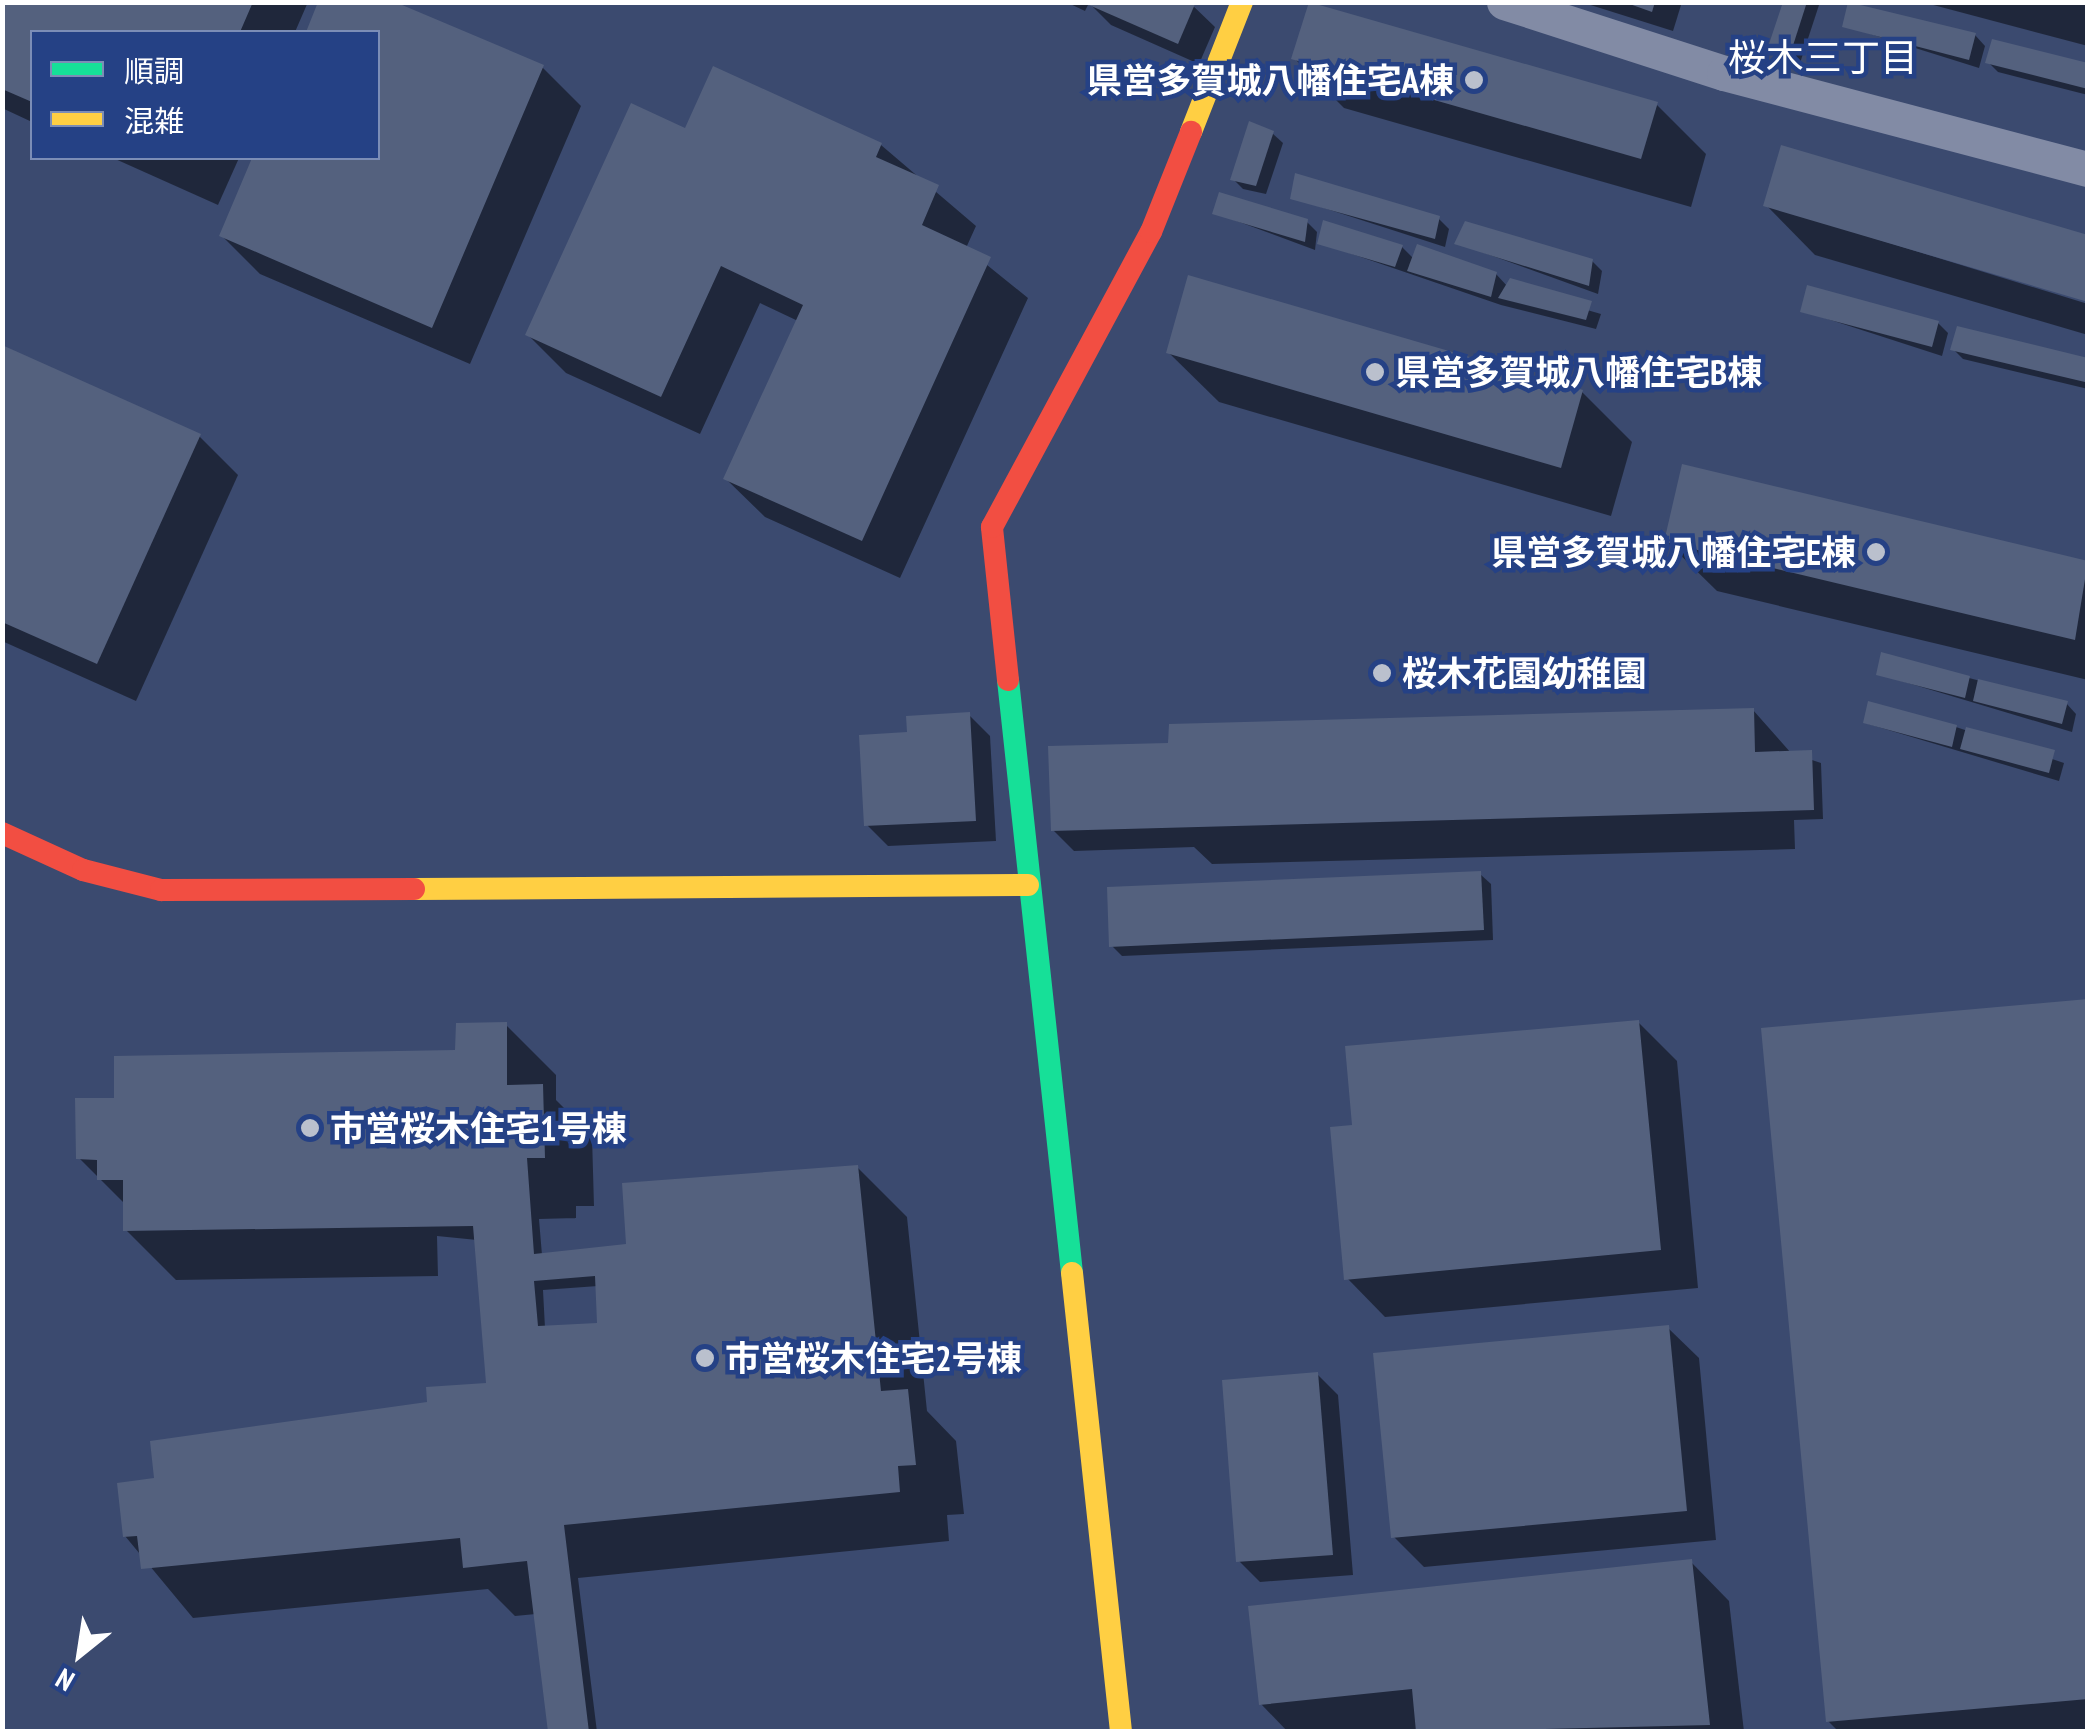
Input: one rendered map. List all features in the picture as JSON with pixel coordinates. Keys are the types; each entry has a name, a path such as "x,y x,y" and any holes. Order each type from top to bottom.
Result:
{"street":[{"path":"1121,1732 992,527 1151,232 1242,2"},
{"path":"2,833 161,890 1028,885"}],"lane":[{"path":"1504,2 1724,72 2088,168"}],"building":[{"path":"2,2 253,2 241,30 30,30 30,101 2,89"},
{"path":"318,2 395,2 544,65 432,328 219,236 251,160 380,160 380,30 307,30"},
{"path":"1082,2 1193,2 1195,4 1178,44"},
{"name":"県営多賀城八幡住宅A棟","path":"1309,2 1658,102 1641,159 1291,59"},
{"path":"1624,2 1655,2 1652,12"},
{"path":"1783,2 1807,2 1789,58 1767,50"},
{"path":"1848,2 1976,33 1969,60 1842,27"},
{"path":"1992,39 2088,63 2088,89 1985,63"},
{"path":"713,66 882,143 876,157 939,185 922,225 991,257 862,541 723,479 803,305 721,266 661,397 525,335 631,103 685,128"},
{"path":"1249,121 1274,131 1256,186 1230,180"},
{"path":"1781,145 2088,235 2088,302 1763,206"},
{"path":"1295,173 1440,216 1435,239 1290,199"},
{"path":"1219,192 1308,219 1305,242 1212,214"},
{"path":"1323,220 1403,245 1395,267 1317,244"},
{"path":"1465,221 1593,259 1589,286 1454,244"},
{"path":"1417,244 1497,272 1491,297 1407,271"},
{"name":"県営多賀城八幡住宅B棟","path":"1188,275 1583,390 1561,468 1166,353"},
{"path":"1510,278 1592,301 1586,320 1498,298"},
{"path":"1807,285 1939,321 1932,347 1800,312"},
{"path":"1957,326 2088,358 2085,382 1950,350"},
{"path":"2,345 201,434 97,664 2,622"},
{"name":"県営多賀城八幡住宅E棟","path":"1682,464 2088,561 2075,640 1664,542"},
{"path":"1881,652 1970,676 1965,698 1876,675"},
{"path":"1978,679 2068,701 2062,724 1973,701"},
{"path":"1868,701 1957,725 1952,747 1863,723"},
{"path":"1754,708 1755,752 1812,750 1814,810 1051,831 1048,746 1168,743 1169,724"},
{"path":"970,712 976,821 864,826 859,735 907,732 906,716"},
{"path":"1966,727 2055,750 2049,773 1960,749"},
{"path":"1481,871 1484,930 1109,947 1107,887"},
{"path":"2088,999 2088,1699 1826,1722 1761,1028"},
{"path":"1639,1020 1661,1250 1344,1280 1330,1127 1352,1125 1345,1046"},
{"path":"507,1022 507,1085 543,1084 545,1158 527,1158 534,1254 626,1244 622,1183 858,1165 881,1391 908,1389 916,1465 898,1466 900,1492 564,1525 589,1732 548,1732 527,1561 463,1568 460,1538 141,1569 137,1536 123,1537 117,1483 154,1478 150,1441 427,1402 426,1387 486,1383 473,1226 123,1231 123,1180 97,1180 97,1160 76,1159 75,1098 114,1098 114,1056 455,1050 456,1023","holes":["595,1276 597,1323 538,1326 534,1281"]},
{"path":"1669,1325 1687,1511 1391,1538 1373,1353"},
{"path":"1318,1372 1333,1555 1236,1562 1222,1380"},
{"path":"1692,1559 1710,1725 1416,1732 1412,1689 1259,1705 1248,1606"}],"traffic: fast":[{"path":"1008,680 1072,1273"}],"traffic: slow":[{"path":"1191,132 1242,2"},
{"path":"414,889 1028,885"},
{"path":"1072,1273 1121,1732"}],"traffic: jam":[{"path":"1008,680 992,527 1151,232 1191,132"},
{"path":"2,833 83,870 161,890 414,889"}],"place":[{"name":"県営多賀城八幡住宅A棟","path":"1474,80"},
{"name":"県営多賀城八幡住宅B棟","path":"1375,372"},
{"name":"県営多賀城八幡住宅E棟","path":"1876,552"},
{"name":"桜木花園幼稚園","path":"1382,673"},
{"name":"市営桜木住宅1号棟","path":"310,1128"},
{"name":"市営桜木住宅2号棟","path":"705,1358"}],"district":[{"name":"桜木三丁目","path":"1823,57"}]}
